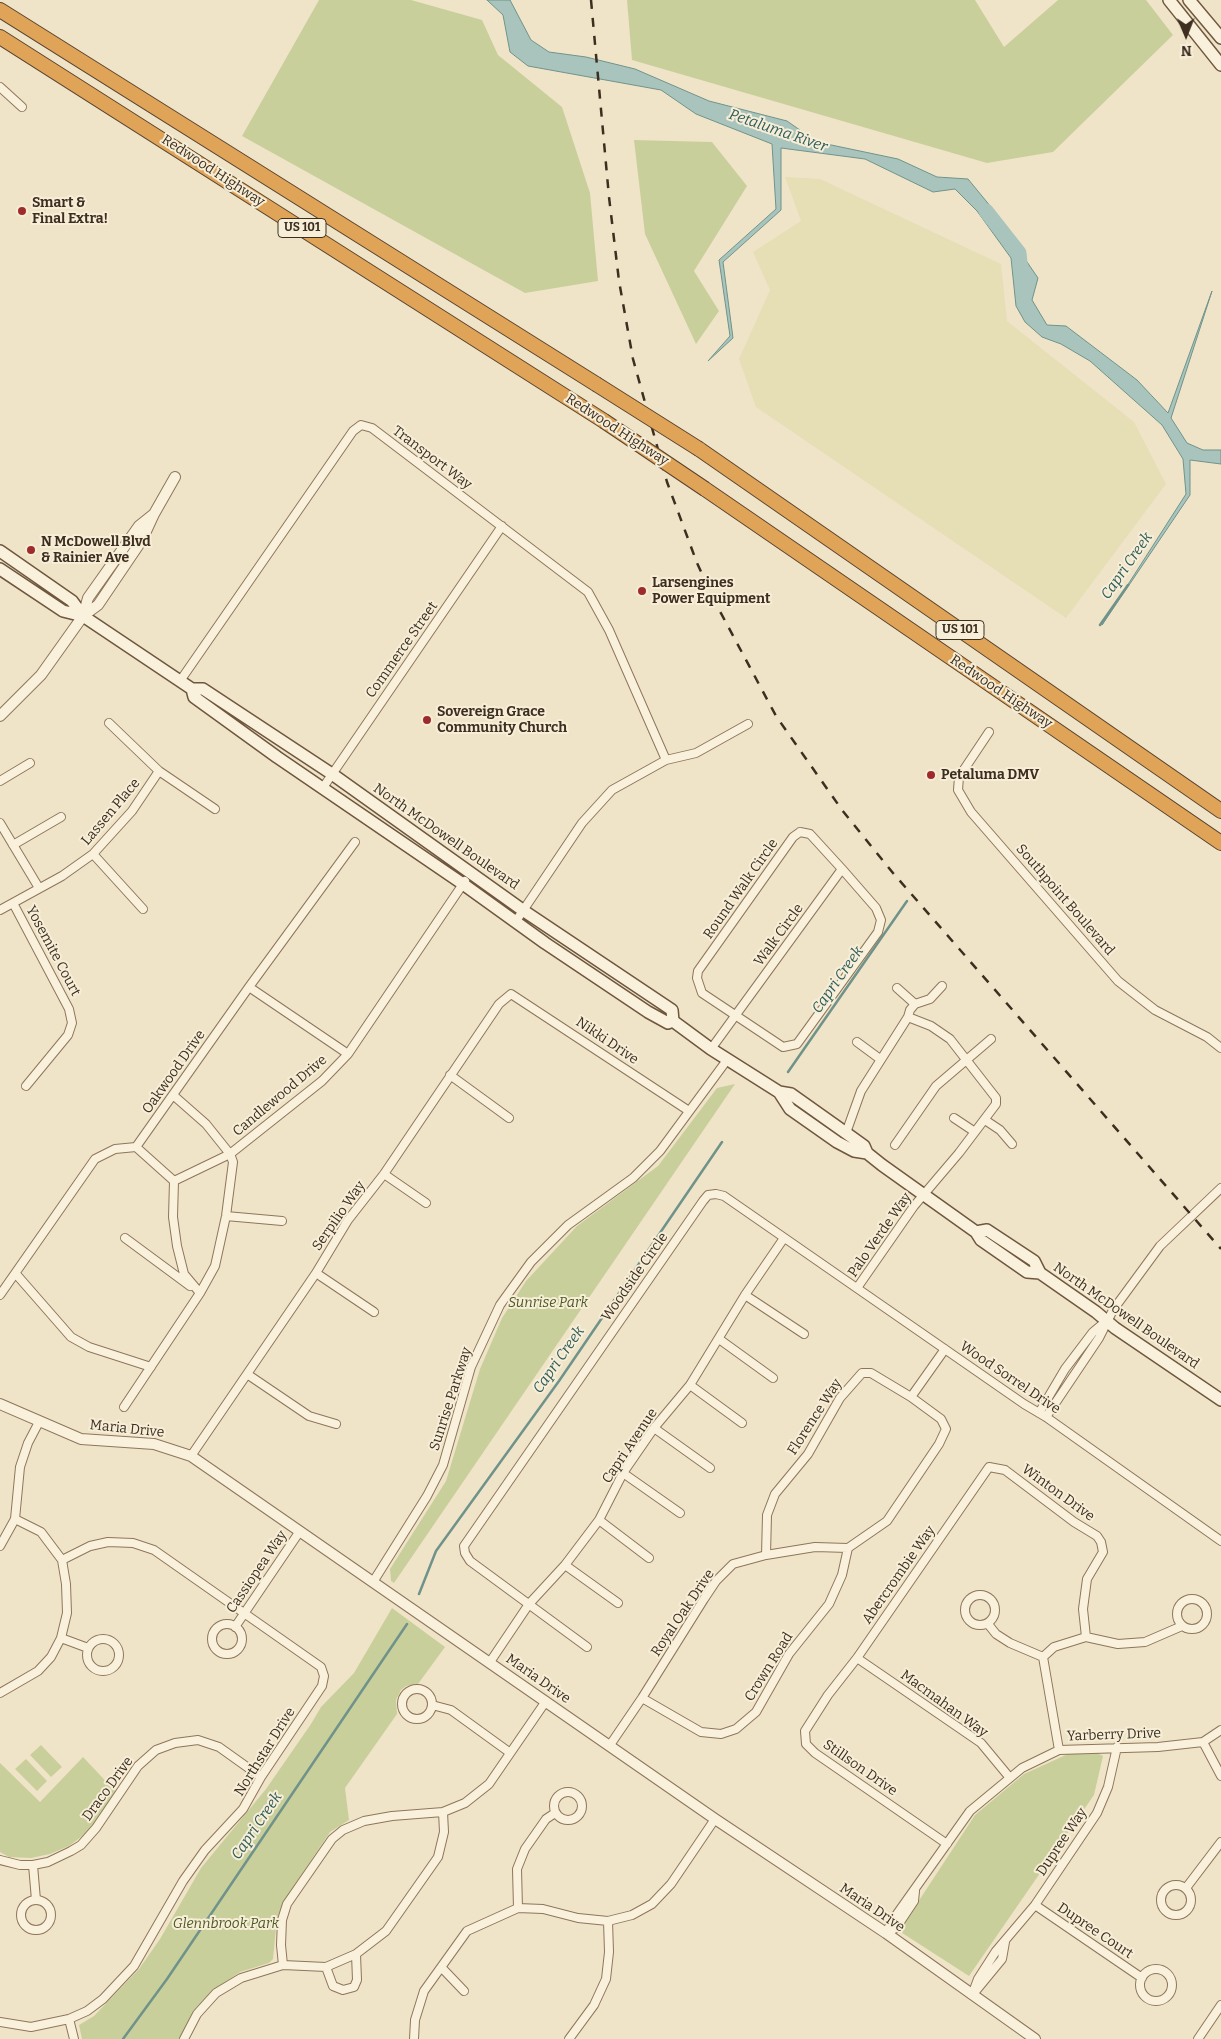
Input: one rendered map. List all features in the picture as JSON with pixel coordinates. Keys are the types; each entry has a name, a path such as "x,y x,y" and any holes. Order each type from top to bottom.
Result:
{"highway":[{"name":"Redwood Highway","path":"0,10 699,449 1221,811"},
{"name":"Redwood Highway","path":"0,37 604,421 1221,843"}],"main road":[{"path":"1169,0 1221,65"},
{"path":"1189,0 1221,38"},
{"name":"North McDowell Boulevard","path":"0,551 72,601 83,616"},
{"name":"North McDowell Boulevard","path":"0,569 64,611 83,616 192,689 204,689 332,774 524,911 672,1010 674,1021 711,1049 779,1092 791,1094 864,1146 867,1153"},
{"name":"North McDowell Boulevard","path":"192,689 194,697 322,788 648,1012 668,1023 674,1021"},
{"name":"North McDowell Boulevard","path":"779,1092 790,1108 829,1136 854,1151 867,1153 976,1232 988,1230 1034,1261 1040,1273 1221,1400"}],"street":[{"path":"0,87 22,106"},
{"name":"Transport Way","path":"180,681 353,431 361,425 372,428 588,592 609,630 666,760"},
{"path":"0,716 41,675 83,616 98,605 145,535 154,514 175,478"},
{"name":"Commerce Street","path":"322,788 502,526"},
{"path":"109,723 159,771 215,809"},
{"path":"516,921 582,823 608,794 666,760 696,753 748,724"},
{"name":"Southpoint Boulevard","path":"988,732 959,777 958,790 972,812 1118,981 1155,1010 1207,1037 1221,1048"},
{"path":"0,781 30,763"},
{"name":"Lassen Place","path":"0,910 93,854 132,811 159,771"},
{"path":"13,845 60,817"},
{"path":"0,823 39,888"},
{"name":"Round Walk Circle","path":"800,832 810,834 876,908 881,920 878,932 797,1044 782,1047 735,1016 702,993 697,978 698,971 793,837 800,832"},
{"name":"Oakwood Drive","path":"136,1147 249,987 355,842"},
{"path":"93,854 143,909"},
{"name":"Walk Circle","path":"735,1016 842,869"},
{"name":"Candlewood Drive","path":"124,1407 200,1293 214,1266 226,1216 234,1162 230,1154 322,1081 348,1054 471,872"},
{"name":"Yosemite Court","path":"13,902 69,1009 72,1023 68,1035 26,1086"},
{"path":"846,1133 861,1091 908,1017 908,1012 915,1004 930,999 942,986"},
{"path":"249,987 348,1054"},
{"path":"897,988 915,1004"},
{"name":"Serpilio Way","path":"191,1456 316,1273 348,1220 384,1174 499,1004 511,994"},
{"name":"Nikki Drive","path":"511,994 689,1111"},
{"path":"711,1049 735,1016"},
{"path":"908,1017 931,1026 950,1039 996,1098 994,1108 985,1120 923,1195"},
{"path":"895,1145 936,1086 990,1039"},
{"path":"856,1042 880,1059"},
{"name":"Sunrise Parkway","path":"373,1582 427,1496 443,1465 471,1367 500,1305 531,1262 568,1225 633,1178 660,1151 727,1060"},
{"path":"450,1075 509,1118"},
{"path":"173,1094 206,1124 230,1154 174,1181"},
{"path":"954,1118 975,1132"},
{"path":"985,1120 1000,1130 1012,1144"},
{"path":"0,1295 95,1159 115,1149 136,1147 174,1181 173,1217 177,1246 184,1274 200,1293"},
{"path":"384,1174 426,1203"},
{"path":"1043,1415 1099,1338 1107,1320 1160,1246 1221,1188"},
{"name":"Woodside Circle","path":"529,1604 470,1561 465,1554 464,1546 636,1296 708,1195 724,1196 784,1238"},
{"name":"Palo Verde Way","path":"857,1288 923,1195"},
{"path":"226,1216 282,1221"},
{"path":"125,1238 200,1293"},
{"name":"Wood Sorrel Drive","path":"784,1238 1043,1415 1221,1541"},
{"name":"Capri Avenue","path":"490,1662 529,1604 565,1565 599,1520 623,1473 654,1428 690,1384 745,1295 784,1238"},
{"path":"316,1273 374,1312"},
{"path":"16,1274 71,1337 89,1347 150,1367"},
{"path":"745,1295 804,1334"},
{"path":"719,1339 773,1378"},
{"path":"848,1548 887,1521 939,1444 946,1429 941,1419 911,1397 945,1349"},
{"name":"Florence Way","path":"766,1555 767,1515 775,1494 808,1454 840,1398 853,1382 862,1373 872,1373 911,1397"},
{"path":"247,1374 309,1416 336,1424"},
{"path":"690,1384 742,1423"},
{"name":"Maria Drive","path":"0,1404 80,1438 154,1444 191,1456 715,1819 886,1934 1035,2039"},
{"path":"0,1546 15,1519 20,1467 28,1442 39,1422"},
{"path":"654,1428 710,1468"},
{"name":"Winton Drive","path":"989,1467 1005,1470 1074,1522 1097,1536 1101,1542 1103,1552 1087,1580 1083,1609 1086,1637"},
{"name":"Abercrombie Way","path":"828,1695 857,1658 989,1467"},
{"path":"623,1473 680,1513"},
{"path":"0,1692 38,1671 51,1657 61,1638 67,1613 66,1584 62,1560 41,1532 15,1519"},
{"path":"599,1520 649,1558"},
{"name":"Cassiopea Way","path":"235,1627 300,1531"},
{"name":"Northstar Drive","path":"0,2022 31,2027 69,2019 87,2011 103,1999 134,1966 189,1873 205,1850 243,1809 261,1778 322,1686 324,1676 321,1667 154,1550 133,1543 108,1542 90,1546 62,1560"},
{"name":"Royal Oak Drive","path":"610,1745 716,1581 733,1564 766,1555 814,1547 848,1548"},
{"name":"Crown Road","path":"642,1698 701,1732 721,1734 736,1729 756,1712 789,1654 829,1604 842,1575 848,1548"},
{"path":"565,1565 618,1603"},
{"path":"986,1596 993,1602 994,1616 988,1624 978,1626 966,1617 966,1606 971,1598 986,1596"},
{"path":"1043,1658 1054,1647 1086,1637 1118,1644 1145,1642 1182,1626 1193,1630 1204,1624 1207,1616 1203,1604 1194,1599 1181,1604 1177,1612 1182,1626"},
{"path":"529,1604 587,1647"},
{"path":"988,1624 996,1634 1010,1643 1043,1658"},
{"path":"61,1638 88,1648"},
{"path":"109,1640 119,1651 117,1662 109,1670 104,1671 93,1668 87,1659 88,1648 95,1641 109,1640"},
{"name":"Macmahan Way","path":"857,1658 981,1744 1010,1778"},
{"path":"1043,1658 1059,1750"},
{"path":"418,1688 430,1696 432,1705 427,1714 418,1719 408,1716 401,1703 408,1691 418,1688"},
{"name":"Stillson Drive","path":"828,1695 806,1731 806,1744 815,1753 947,1844"},
{"path":"283,1965 281,1945 282,1920 287,1904 332,1839 343,1830 364,1821 392,1816 443,1812 465,1803 489,1784 509,1752 546,1701"},
{"path":"432,1705 451,1710 509,1752"},
{"name":"Yarberry Drive","path":"886,1934 896,1928 914,1902 915,1889 970,1811 1022,1768 1059,1750 1158,1747 1203,1742 1221,1730"},
{"name":"Draco Drive","path":"0,1860 20,1865 33,1865 61,1856 81,1845 96,1828 138,1766 156,1750 175,1742 198,1740 219,1746 261,1778"},
{"path":"1203,1742 1221,1776"},
{"name":"Dupree Way","path":"972,1995 1002,1960 1005,1940 1035,1905 1097,1813 1108,1787 1117,1748"},
{"path":"184,2039 197,2014 216,1993 241,1978 283,1965 326,1967 356,1954 386,1931 438,1857 444,1832 443,1812"},
{"path":"518,1908 517,1870 526,1849 546,1820 556,1813"},
{"path":"414,2039 415,2020 424,1991 467,1931 518,1908 543,1908 578,1918 608,1921 632,1915 652,1904 691,1857 715,1819"},
{"path":"1186,1888 1221,1842"},
{"path":"33,1865 36,1900"},
{"path":"1177,1884 1186,1888 1191,1902 1187,1911 1178,1915 1164,1910 1160,1900 1164,1891 1177,1884"},
{"path":"36,1900 49,1908 51,1917 47,1926 33,1930 24,1925 21,1916 27,1903 36,1900"},
{"name":"Dupree Court","path":"1035,1905 1142,1978"},
{"path":"569,2039 594,2005 606,1979 610,1952 608,1921"},
{"path":"326,1967 333,1986 343,1990 354,1987 357,1980 356,1954"},
{"path":"442,1968 464,1991"},
{"path":"1149,1970 1165,1971 1171,1980 1171,1990 1164,1998 1150,1999 1141,1988 1142,1978 1149,1970"},
{"path":"1198,2039 1221,2005"},
{"path":"69,2019 74,2039"}],"shaded area":[{"path":"785,177 820,179 1001,264 1007,321 1134,422 1166,484 1066,618 756,407 739,359 770,290 753,252 801,221"}],"green space":[{"path":"319,0 411,0 482,20 498,55 562,107 590,193 598,281 525,293 242,136"},
{"path":"627,0 975,0 1004,47 1058,0 1146,0 1173,35 1053,152 987,163 632,60"},
{"path":"634,140 712,142 747,186 694,271 719,311 696,344 645,234"},
{"name":"Sunrise Park","path":"735,1084 394,1583 391,1581 390,1569 446,1481 480,1369 502,1318 526,1281 577,1226 658,1166 717,1088"},
{"name":"Glennbrook Park","path":"392,1608 445,1647 418,1684 406,1686 401,1690 396,1700 397,1714 345,1788 349,1820 330,1832 284,1901 277,1918 273,1959 269,1963 240,1972 212,1991 193,2011 180,2039 82,2039 79,2025 94,2016 139,1969 160,1939 201,1868 266,1789 321,1707 354,1673"},
{"path":"41,1745 62,1767 51,1777 30,1755"},
{"path":"1095,1752 1103,1756 1094,1795 969,1976 899,1931 975,1815 1024,1774 1068,1754"},
{"path":"83,1757 116,1792 89,1831 69,1846 50,1854 31,1858 9,1857 0,1852 0,1763 40,1802"},
{"path":"26,1759 47,1781 37,1791 15,1769"}],"water":[{"path":"487,0 510,0 531,40 549,52 586,57 635,69 709,101 787,121 817,142 898,159 937,177 968,179 991,207 1003,239 1025,259 1038,278 1032,300 1047,325 1066,326 1137,380 1168,413 1212,291 1171,418 1187,443 1203,450 1221,450 1221,464 1190,460 1190,495 1102,625 1186,494 1183,459 1162,425 1090,361 1061,344 1042,337 1025,322 1016,306 1011,258 977,211 955,189 933,192 865,159 781,148 781,210 723,262 733,338 708,361 730,336 719,260 776,209 772,144 696,114 661,90 528,66 510,52 503,15"}],"waterway":[{"name":"Petaluma River","path":"986,211 1019,253 1021,272"},
{"name":"Capri Creek","path":"1100,625 1128,585"},
{"name":"Capri Creek","path":"788,1072 907,901"},
{"name":"Capri Creek","path":"419,1594 436,1551 559,1381 722,1142"},
{"name":"Capri Creek","path":"123,2039 167,1979 407,1624"}],"railway":[{"path":"591,0 609,197 619,281 633,359 667,482 697,563 715,602 776,716 842,810 893,873 1221,1249"}],"place":[{"name":"Smart & Final Extra!","path":"22,211"},
{"name":"N McDowell Blvd & Rainier Ave","path":"31,550"},
{"name":"Larsengines Power Equipment","path":"642,591"},
{"name":"Sovereign Grace Community Church","path":"427,720"},
{"name":"Petaluma DMV","path":"931,775"}]}
